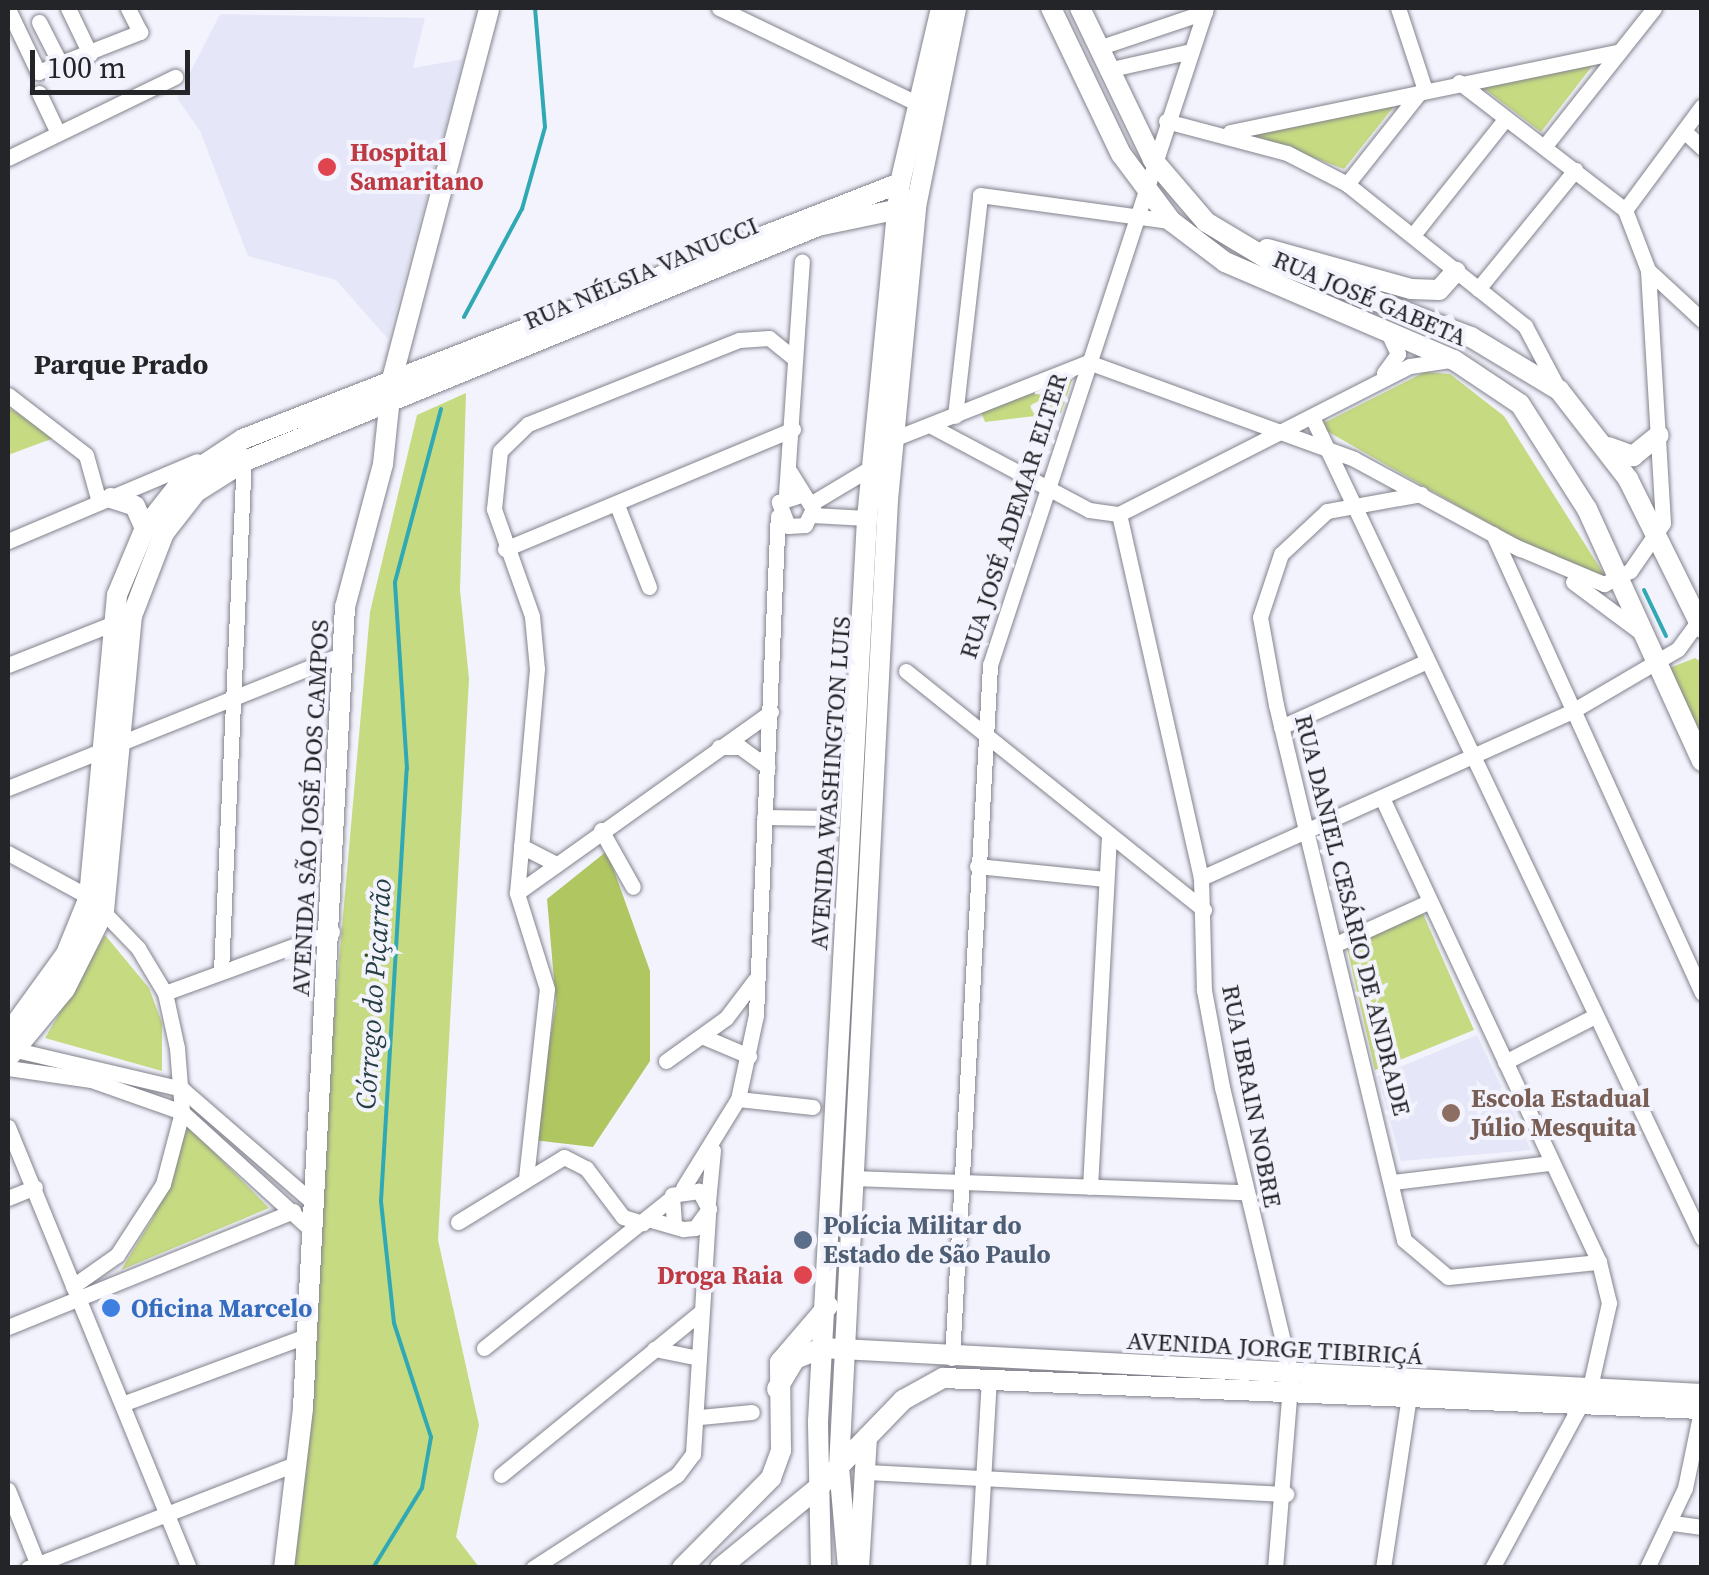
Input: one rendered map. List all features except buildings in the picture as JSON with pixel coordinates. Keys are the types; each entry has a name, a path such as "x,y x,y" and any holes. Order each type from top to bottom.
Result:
{"main road":[{"name":"AVENIDA SÃO JOSÉ DOS CAMPOS","path":"284,1568 298,1463 306,1336 310,1228 302,1205 332,932 341,655 392,380 488,8"},
{"name":"AVENIDA WASHINGTON LUIS","path":"821,1568 822,1348 828,1306 867,518 872,466 892,423 894,231 906,206 900,183 923,106 941,8"},
{"name":"AVENIDA WASHINGTON LUIS","path":"848,1568 839,1467 906,206 956,8"},
{"name":"RUA JOSÉ GABETA","path":"1051,8 1144,194 1170,221 1225,262 1454,360 1520,404 1545,435 1620,576 1661,660 1702,761"},
{"path":"1080,8 1153,160 1240,245 1471,337 1559,390 1606,446 1658,530 1700,622"},
{"path":"1074,60 1088,72 1107,70"},
{"name":"RUA NÉLSIA VANUCCI","path":"244,450 392,380 900,183"},
{"name":"RUA NÉLSIA VANUCCI","path":"244,450 390,403 858,213 906,206"},
{"path":"858,213 894,231"},
{"path":"1240,245 1410,289 1439,290 1456,272"},
{"path":"400,348 433,367"},
{"path":"1606,446 1633,456 1659,434"},
{"path":"10,1052 96,904 115,744 122,620 144,528 219,452 244,450"},
{"path":"122,620 180,509 244,450"},
{"path":"105,500 136,506 144,528"},
{"path":"867,518 888,500"},
{"path":"682,1568 764,1490 780,1458 776,1389 786,1350 828,1306"},
{"path":"776,1389 795,1359 822,1348"},
{"name":"AVENIDA JORGE TIBIRIÇÁ","path":"822,1348 1292,1383"},
{"path":"720,1568 820,1486 903,1400 912,1357"},
{"path":"821,1372 825,1440 840,1444"},
{"name":"AVENIDA JORGE TIBIRIÇÁ","path":"903,1400 943,1378 1702,1394"},
{"name":"AVENIDA JORGE TIBIRIÇÁ","path":"1587,1394 1701,1408"},
{"path":"859,1568 867,1437"},
{"path":"764,1490 781,1493 787,1513"},
{"path":"787,1513 824,1526"}],"street":[{"path":"68,8 90,54"},
{"path":"8,9 38,72 140,32 128,8"},
{"path":"719,8 923,106"},
{"path":"1398,8 1424,86"},
{"path":"1544,147 1654,8"},
{"path":"1098,48 1206,10"},
{"name":"RUA JOSÉ ADEMAR ELTER","path":"952,1358 983,732 990,665 1166,120 1206,10"},
{"path":"39,22 61,66"},
{"path":"1107,70 1192,51"},
{"path":"1226,133 1424,86 1620,51"},
{"path":"8,158 176,78"},
{"path":"1459,82 1625,210 1648,270 1659,434 1658,530 1620,576 1595,583 1514,546"},
{"path":"1347,184 1424,86"},
{"path":"38,94 58,133"},
{"path":"1625,210 1702,106"},
{"path":"1414,235 1506,118"},
{"path":"1166,120 1226,133 1347,184 1525,326 1559,390"},
{"path":"1684,130 1702,148"},
{"path":"1478,289 1575,170"},
{"path":"956,416 977,200 1002,194 1170,221"},
{"path":"484,1348 683,1188 738,1099 749,1056 757,976 780,557 778,516 790,466 802,262"},
{"path":"1648,270 1702,320"},
{"path":"526,1178 547,967 516,893 537,668 532,616 504,549 494,473 514,432 723,346 769,338 797,324"},
{"path":"1347,397 1396,361 1386,330"},
{"path":"769,338 796,359"},
{"path":"892,423 933,427 1098,514 1119,514 1410,366 1454,360"},
{"path":"933,427 1088,362 1326,448 1421,494 1514,546 1650,640"},
{"path":"8,395 86,455 105,500"},
{"path":"1312,417 1702,1238"},
{"path":"504,549 768,445 793,428"},
{"path":"768,445 790,466 807,510"},
{"path":"221,971 238,694 244,450"},
{"path":"8,541 219,452"},
{"path":"780,557 807,510 872,466"},
{"path":"786,494 807,510"},
{"name":"RUA DANIEL CESÁRIO DE ANDRADE","path":"1421,494 1355,504 1298,534 1262,597 1281,727 1404,1240 1448,1277 1599,1262"},
{"path":"616,505 648,586"},
{"path":"778,516 807,510 867,518"},
{"name":"RUA IBRAIN NOBRE","path":"1119,514 1201,878 1204,990 1244,1192 1292,1383 1286,1494 1275,1568"},
{"path":"1493,534 1569,713 1702,993"},
{"path":"8,666 122,620"},
{"path":"1201,878 1383,800 1569,713 1661,660 1700,622"},
{"path":"8,788 341,655"},
{"path":"1281,727 1428,660"},
{"path":"906,671 1204,910"},
{"path":"516,893 553,862 772,712"},
{"path":"718,747 740,746 768,767"},
{"path":"1383,800 1599,1262 1609,1322 1587,1394 1492,1568"},
{"path":"764,817 826,818"},
{"path":"601,830 633,887"},
{"path":"1090,1187 1109,835"},
{"path":"521,846 553,862"},
{"path":"8,853 96,904 165,993 182,1089 182,1112 156,1200 117,1255 75,1292"},
{"path":"976,866 1105,878"},
{"path":"1336,944 1428,902"},
{"path":"165,993 332,932"},
{"path":"666,1061 704,1037 757,976"},
{"path":"1505,1062 1595,1016"},
{"path":"704,1037 749,1056"},
{"path":"10,1052 182,1089 302,1205"},
{"path":"10,1052 182,1112 302,1205"},
{"path":"738,1099 813,1107"},
{"path":"8,1126 189,1568"},
{"path":"533,1568 677,1475 700,1417 700,1312 716,1136"},
{"path":"458,1222 526,1178 546,1160 573,1160 623,1217 682,1227 708,1209"},
{"path":"1393,1182 1551,1163"},
{"path":"852,1178 1244,1192"},
{"path":"8,1198 35,1187"},
{"path":"683,1188 708,1209"},
{"path":"669,1200 682,1227 708,1250"},
{"path":"8,1328 75,1292 302,1205"},
{"path":"623,1217 623,1240"},
{"path":"502,1475 700,1312"},
{"path":"122,1404 306,1336"},
{"path":"654,1349 699,1358"},
{"path":"978,1568 988,1379"},
{"path":"1383,1568 1410,1388"},
{"path":"1648,1568 1673,1523 1701,1408"},
{"path":"700,1417 752,1412"},
{"path":"8,1490 35,1566 298,1463"},
{"path":"864,1472 1286,1494"},
{"path":"1673,1523 1702,1527"}],"shaded area":[{"name":"Hospital Samaritano","path":"220,14 425,18 413,68 464,59 388,339 336,280 248,256 200,131 177,98"},
{"name":"Escola Estadual Júlio Mesquita","path":"1477,1035 1531,1150 1401,1161 1378,1076"}],"green space":[{"path":"1600,56 1541,132 1474,81"},
{"path":"1399,100 1344,169 1248,133"},
{"path":"1075,371 1061,413 985,422 981,412"},
{"path":"1425,372 1450,374 1504,416 1605,576 1583,577 1318,426"},
{"path":"466,393 460,590 469,679 438,1240 479,1425 456,1537 479,1567 285,1568 370,612 417,415"},
{"path":"8,407 54,438 8,455"},
{"path":"1695,658 1701,662 1701,751 1667,669"},
{"path":"607,851 650,971 650,1061 593,1147 533,1140 556,1003 547,899"},
{"path":"1420,907 1474,1030 1375,1070 1346,943"},
{"path":"105,935 149,988 162,1023 162,1071 45,1038"},
{"path":"188,1126 269,1208 121,1270 153,1218"}],"waterway":[{"name":"Córrego do Piçarrão","path":"464,317 522,209 545,127 535,8"},
{"name":"Córrego do Piçarrão","path":"373,1568 422,1488 431,1437 394,1323 381,1201 407,769 395,582 441,409"},
{"path":"1644,590 1666,636"}],"place":[{"name":"Hospital Samaritano","path":"327,167"},
{"name":"Escola Estadual Júlio Mesquita","path":"1451,1113"},
{"name":"Polícia Militar do Estado de São Paulo","path":"803,1240"},
{"name":"Droga Raia","path":"803,1275"},
{"name":"Oficina Marcelo","path":"111,1308"}],"district":[{"name":"Parque Prado","path":"121,364"}]}
